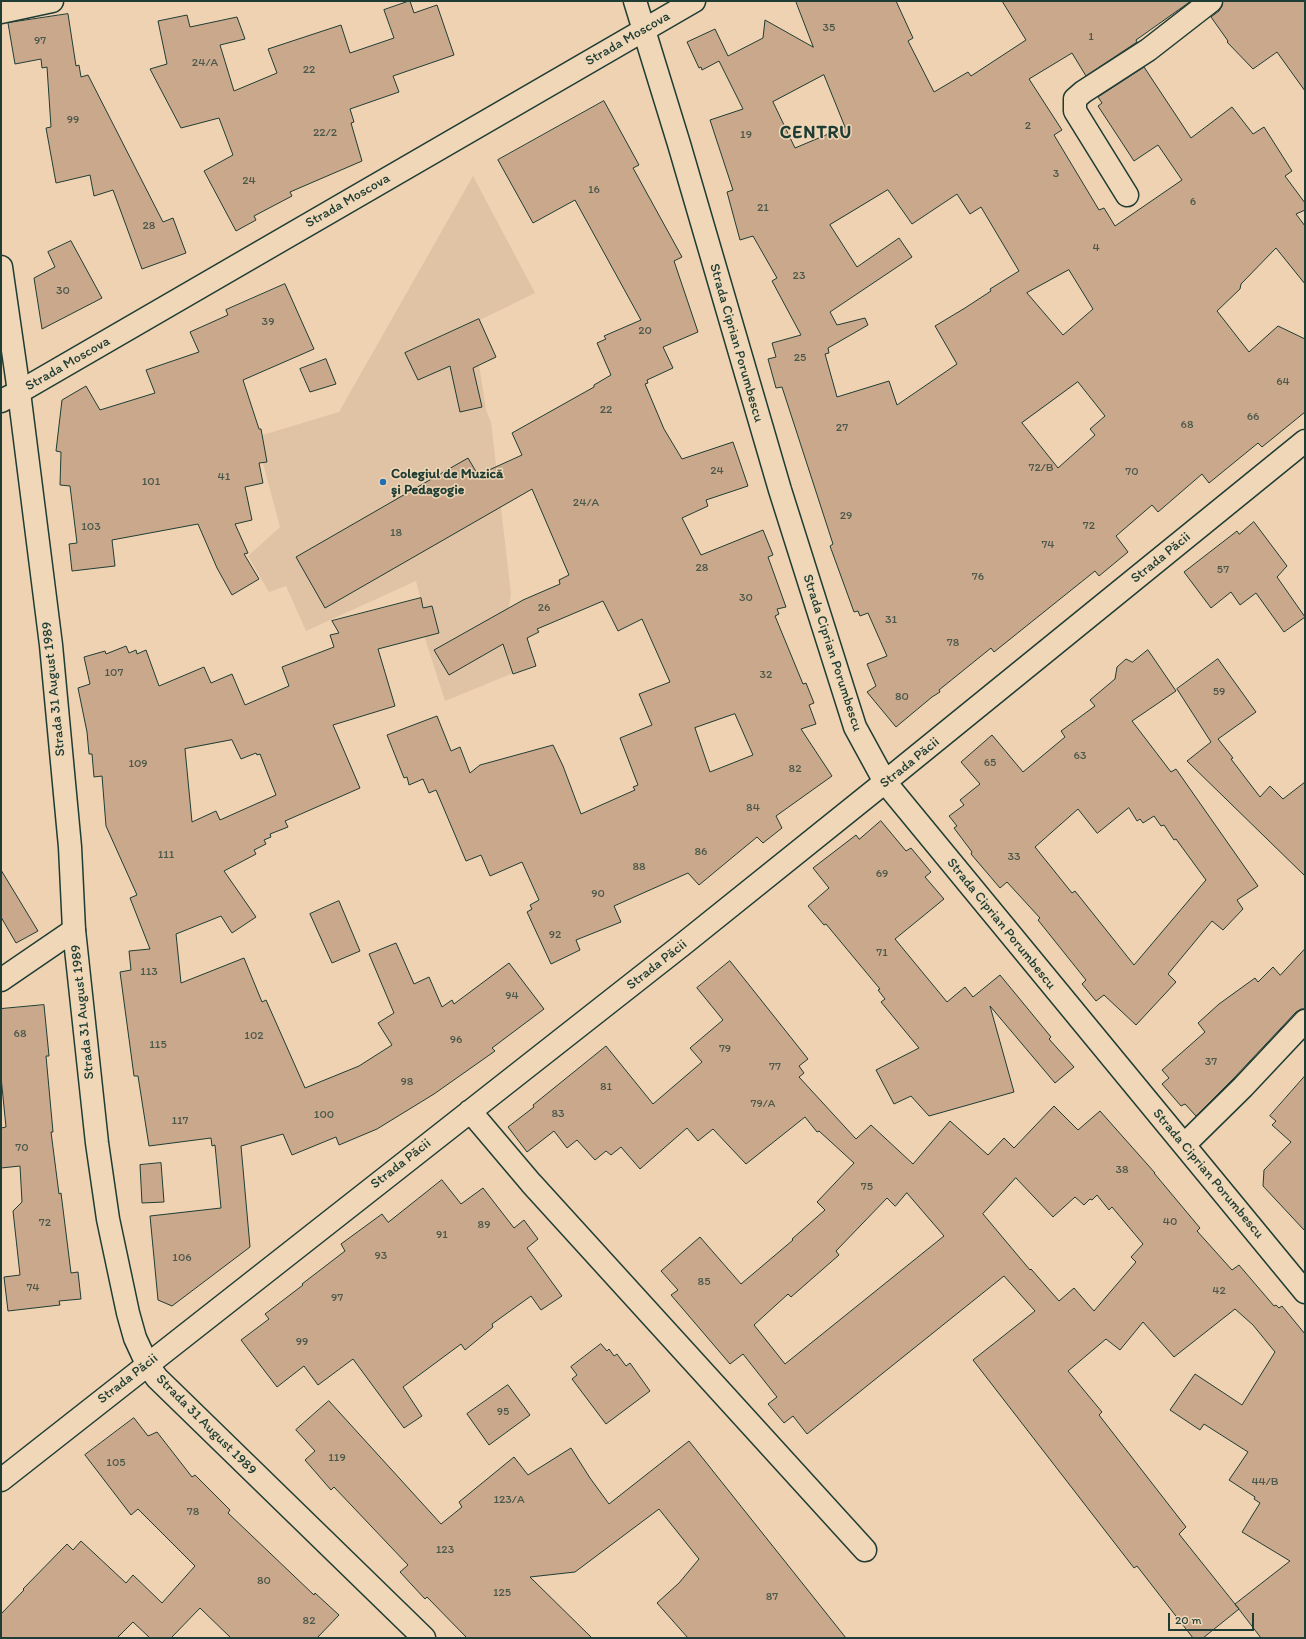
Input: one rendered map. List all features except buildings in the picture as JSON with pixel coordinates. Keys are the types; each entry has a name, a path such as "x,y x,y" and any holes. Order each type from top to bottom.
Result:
{"street":[{"path":"1,12 52,1"},
{"name":"Strada Ciprian Porumbescu","path":"635,1 679,144 780,490 855,727 885,782 1305,1292"},
{"name":"Strada Moscova","path":"10,397 694,1"},
{"path":"1127,195 1075,111 1075,99 1083,92 1148,50 1211,1"},
{"name":"Strada 31 August 1989","path":"1,267 10,397 51,653 70,847 74,930 97,1143 108,1219 128,1313 135,1338 147,1364 157,1378 424,1638"},
{"name":"Strada Păcii","path":"1,1480 682,944 885,782 1305,441"},
{"path":"1,980 74,930"},
{"path":"1184,1145 1243,1088 1305,1021"},
{"path":"470,1110 530,1183 865,1550"}],"shaded area":[{"name":"Colegiul de Muzică şi Pedagogie","path":"473,176 535,293 480,320 496,358 479,364 486,410 491,422 511,594 508,612 528,667 445,701 423,632 428,628 416,581 306,631 286,586 269,592 248,556 280,527 256,437 339,412"}],"place":[{"name":"Colegiul de Muzică şi Pedagogie","path":"383,482"}],"district":[{"name":"CENTRU","path":"816,133"}]}
